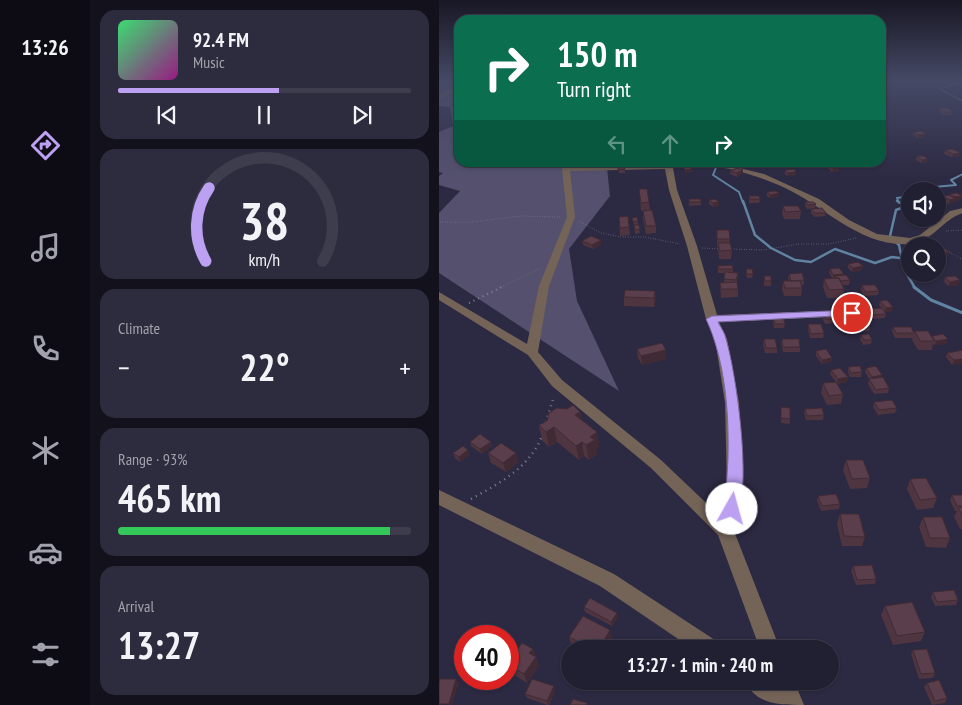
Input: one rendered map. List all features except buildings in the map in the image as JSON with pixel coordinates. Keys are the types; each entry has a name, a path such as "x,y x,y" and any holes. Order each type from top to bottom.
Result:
{"street":[{"path":"532,352 544,286 571,217 567,167"},
{"path":"668,167 676,200 692,246 712,319 721,338 732,403 735,488 732,509 725,531"},
{"path":"727,167 761,176 816,201 846,222 875,237 901,240"},
{"path":"923,237 953,213 962,210"},
{"path":"439,295 457,308 532,352 557,384 656,464 725,531 766,640"},
{"path":"712,319 852,313"},
{"path":"439,497 607,580 697,640"},
{"path":"767,690 786,705"},
{"path":"787,690 793,705"}],"path":[{"path":"729,249 763,250 799,244 829,244 852,238 875,237"},
{"path":"692,246 720,249"},
{"path":"946,249 962,260"},
{"path":"457,308 553,261"},
{"path":"458,507 523,468 538,449 557,384"}],"shaded area":[{"path":"451,113 454,113 454,167 616,167 607,168 610,196 569,249 577,301 619,391 439,273 439,213 460,191 439,185 439,176 443,173 439,172 439,132 453,126"}],"waterway":[{"path":"716,167 713,175 739,192 743,203"},
{"path":"946,186 956,185 951,180 963,174"},
{"path":"898,202 897,198 901,197"},
{"path":"743,201 755,235 771,248 795,260 811,262 835,249 875,263 892,257 900,258"},
{"path":"898,202 907,206 896,210 890,236 899,245 904,269 915,288"},
{"path":"915,288 931,300 963,313"}],"route":[{"path":"732,509 735,488 732,403 721,338 712,319 852,313"}]}
